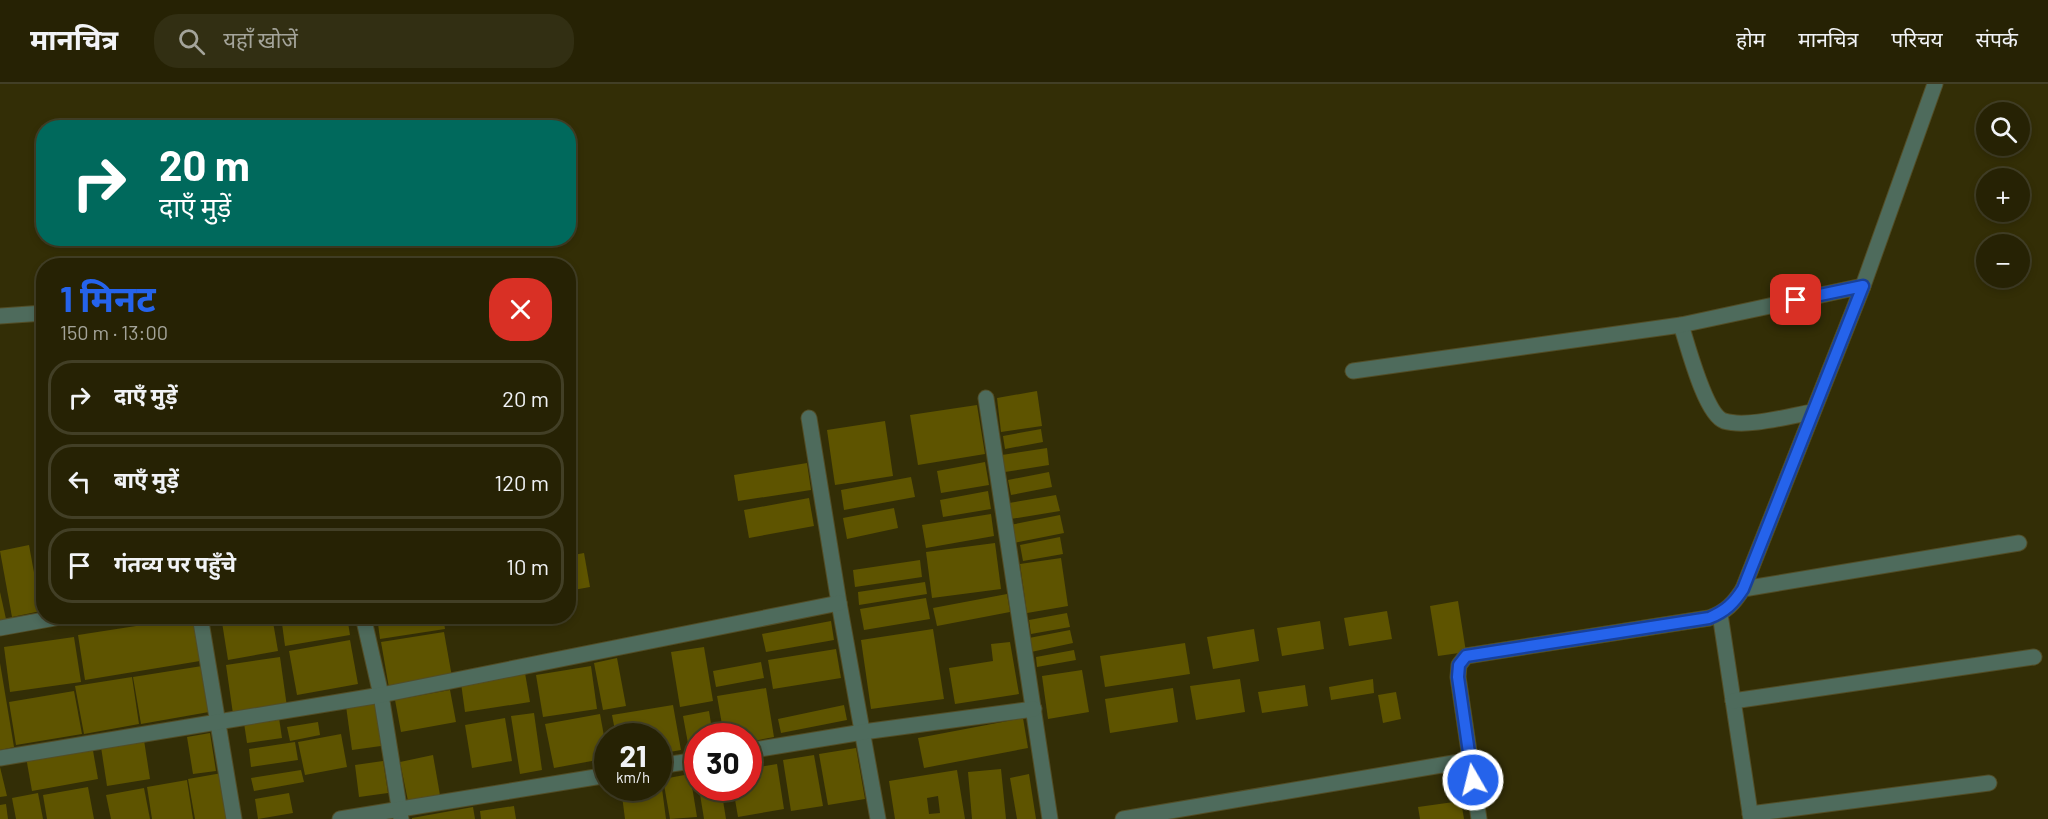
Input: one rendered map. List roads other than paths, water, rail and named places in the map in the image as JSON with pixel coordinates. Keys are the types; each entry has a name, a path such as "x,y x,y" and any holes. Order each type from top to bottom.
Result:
{"street":[{"path":"1479,819 1458,677 1459,665 1466,656 1709,618 1720,614 1732,605 1743,589 1863,286 1935,84"},
{"path":"1353,371 1681,325 1863,286"},
{"path":"0,316 36,314"},
{"path":"1681,325 1707,403 1714,414 1724,421 1746,423 1812,412"},
{"path":"986,398 1050,819"},
{"path":"809,418 839,603 878,819"},
{"path":"1743,589 2019,543"},
{"path":"0,759 381,695 839,603"},
{"path":"1720,614 1750,817 1989,783"},
{"path":"0,628 36,621"},
{"path":"201,624 234,819"},
{"path":"365,624 381,695 401,814"},
{"path":"1733,701 2034,657"},
{"path":"762,749 1034,709"},
{"path":"1123,819 1471,760"},
{"path":"340,819 401,814 594,778"}]}
